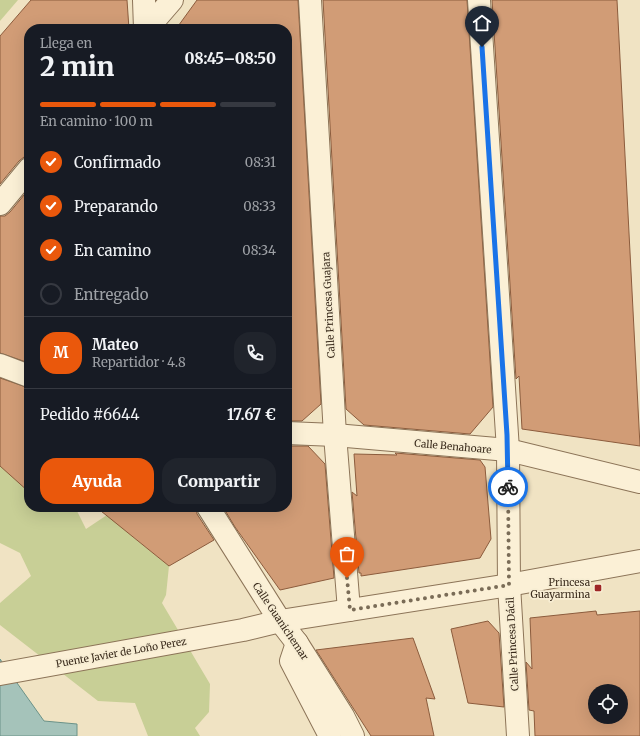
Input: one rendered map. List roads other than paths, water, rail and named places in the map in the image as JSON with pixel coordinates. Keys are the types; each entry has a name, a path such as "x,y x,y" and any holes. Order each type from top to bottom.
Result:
{"street":[{"path":"144,0 146,24"},
{"path":"150,24 172,0"},
{"name":"Calle Princesa Guajara","path":"310,0 335,435 350,610"},
{"name":"Calle Princesa Dácil","path":"479,0 508,450 509,585 518,736"},
{"path":"0,204 24,175"},
{"path":"0,365 24,374"},
{"name":"Calle Benahoare","path":"292,433 335,435 508,450 640,482"},
{"name":"Calle Guanichemar","path":"211,512 280,621 297,643 343,716 353,736"},
{"path":"631,563 640,550"},
{"name":"Puente Javier de Loño Perez","path":"0,674 243,630 280,621 509,585 631,563"},
{"path":"297,643 291,661 330,736"}],"water":[{"path":"0,659 44,721 77,724 77,736 0,736"}],"place":[{"name":"Princesa Guayarmina","path":"598,588"}]}
